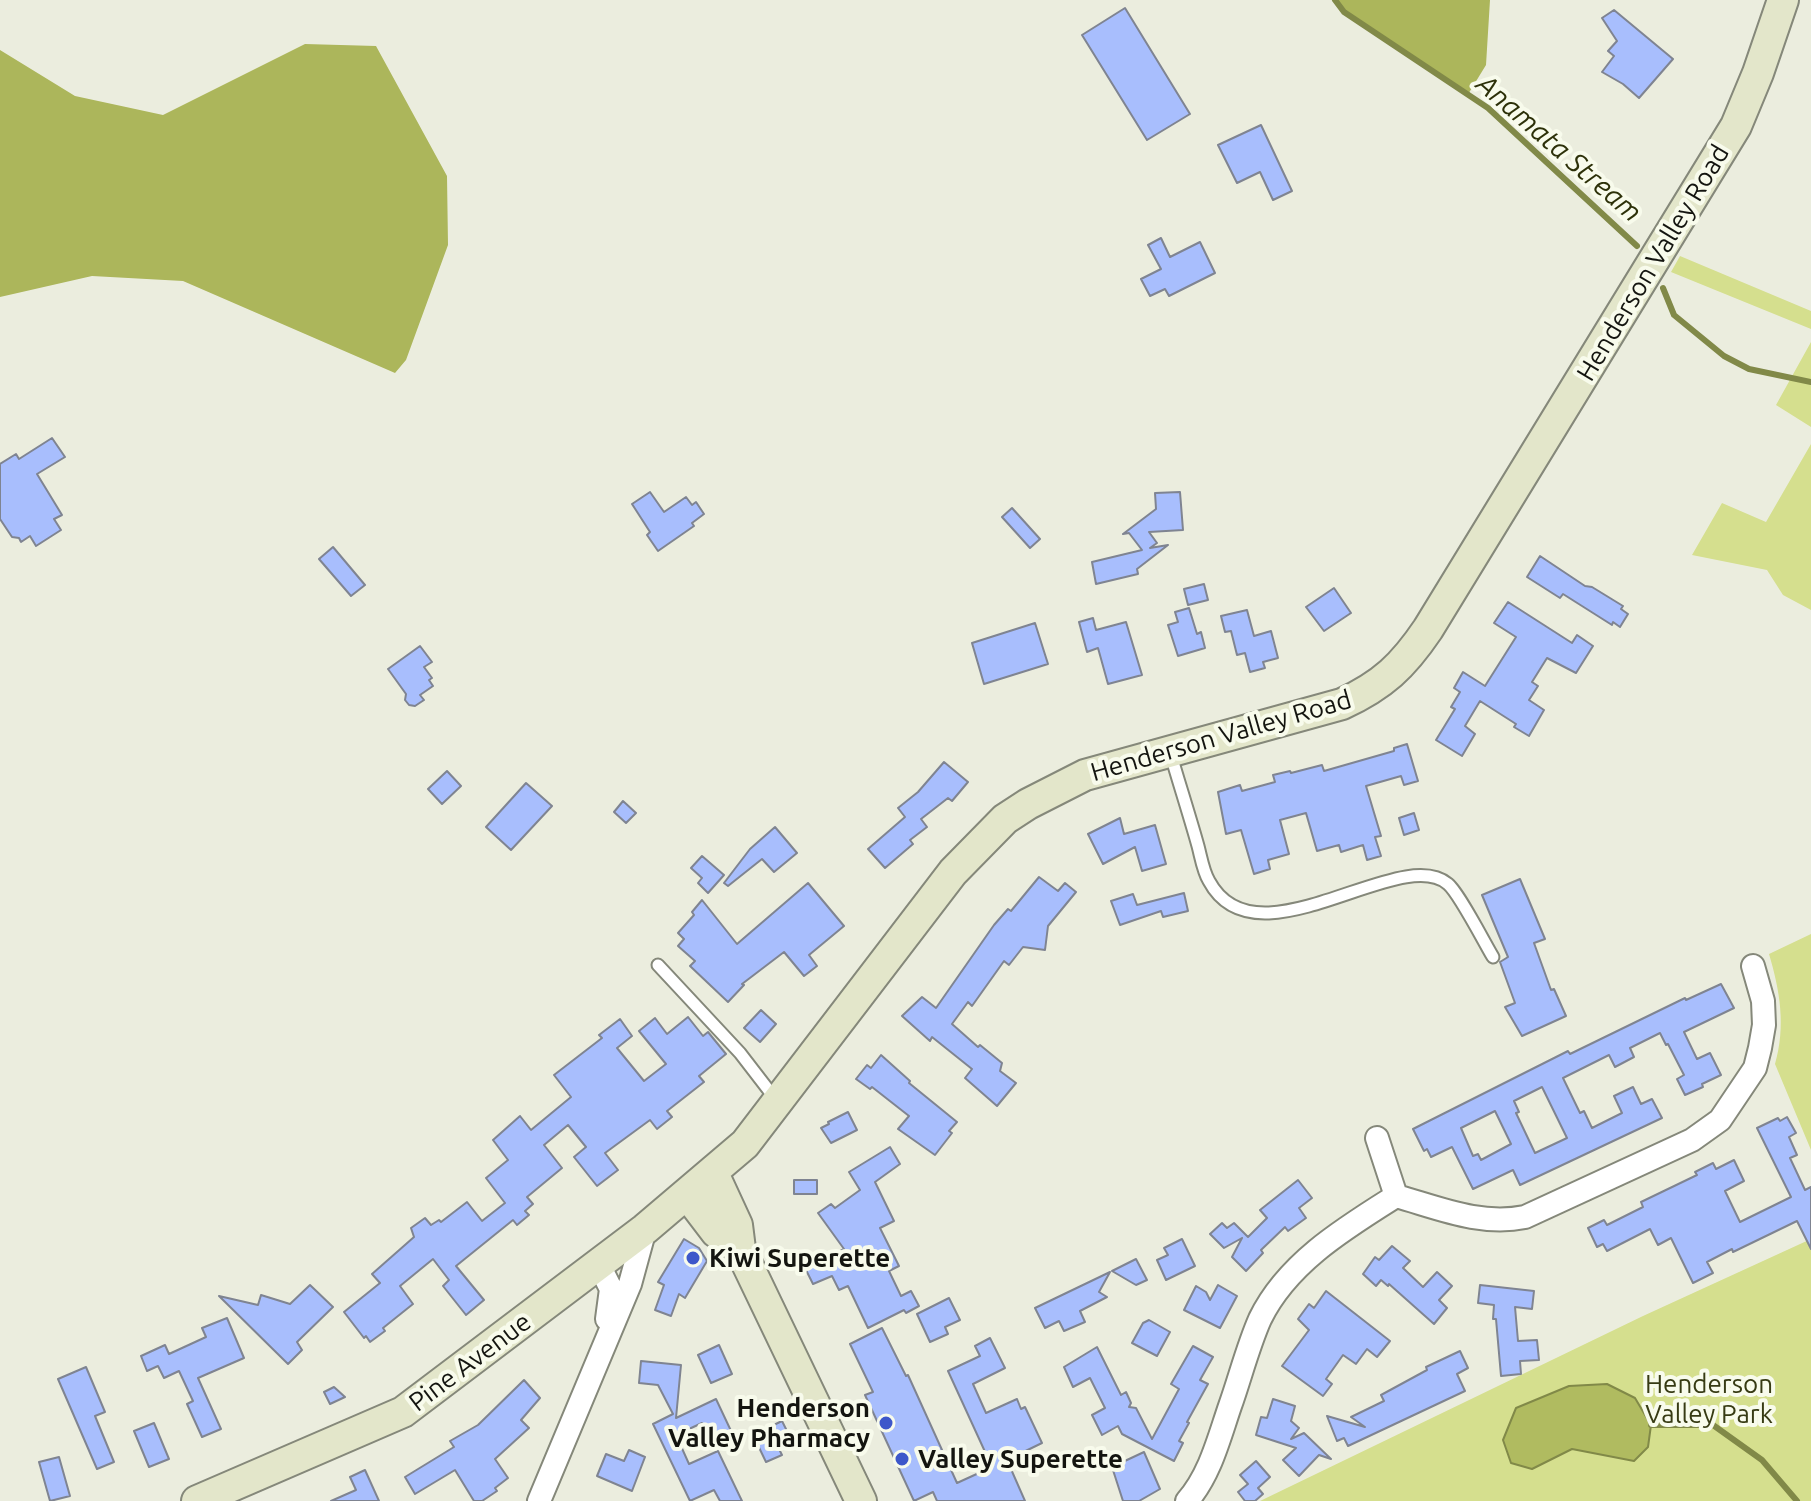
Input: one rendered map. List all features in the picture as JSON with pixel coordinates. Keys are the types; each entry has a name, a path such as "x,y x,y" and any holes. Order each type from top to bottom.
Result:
{"street":[{"name":"Henderson Valley Road","path":"713,1173 745,1144 953,872 1005,819 1085,775 1342,704 1387,679 1410,657 1736,126 1783,0"},
{"path":"1396,1196 1450,1213 1505,1221 1525,1217 1692,1140 1720,1120 1755,1068 1764,1013 1753,966"},
{"path":"1377,1138 1396,1196"},
{"path":"713,1173 737,1225 740,1249 861,1501"},
{"name":"Pine Avenue","path":"197,1501 403,1412 599,1265 713,1173"},
{"path":"687,1194 716,1232 740,1249"},
{"path":"1187,1501 1204,1475 1260,1319 1280,1286 1321,1247 1396,1196"},
{"path":"539,1501 630,1284 645,1229"},
{"path":"597,1359 608,1317 611,1289 599,1265"}],"lane":[{"path":"1170,752 1208,881 1223,899 1249,913 1267,914 1403,878 1433,877 1449,884 1493,957"},
{"path":"658,965 740,1053 777,1101"}],"green space":[{"path":"1680,256 1811,311 1811,329 1671,272"},
{"path":"1811,342 1811,427 1776,405"},
{"path":"1811,444 1811,610 1783,595 1767,570 1692,555 1722,503 1766,522"},
{"path":"1811,934 1811,1150 1775,1064 1780,1036 1780,1009 1769,954"},
{"name":"Henderson Valley Park","path":"1811,1239 1811,1501 1260,1501 1643,1316"}],"shaded area":[{"path":"1335,0 1490,0 1486,65 1467,96 1344,12"},
{"path":"305,44 376,46 447,176 448,245 406,360 395,373 183,281 92,276 0,297 0,50 75,96 163,115"},
{"path":"1607,1384 1635,1398 1651,1425 1648,1447 1634,1461 1572,1449 1532,1469 1511,1463 1503,1440 1516,1408 1569,1386"}],"building":[{"path":"1125,8 1190,114 1147,140 1082,35"},
{"path":"1614,10 1673,59 1639,98 1602,72 1614,56 1608,51 1617,41 1602,18"},
{"path":"1261,125 1292,191 1273,200 1260,172 1237,183 1218,145"},
{"path":"1161,238 1170,257 1200,242 1215,273 1169,296 1165,289 1150,296 1141,279 1161,269 1148,245"},
{"path":"52,438 65,457 37,474 62,515 54,519 61,530 36,546 30,536 21,542 19,538 12,537 0,519 0,464 16,454 19,459"},
{"path":"650,492 664,512 686,497 692,505 696,502 704,514 692,523 694,526 658,551 632,504"},
{"path":"1180,492 1183,530 1149,532 1157,543 1150,548 1168,545 1137,569 1138,574 1096,584 1092,562 1142,550 1129,533 1123,534 1156,509 1155,493"},
{"path":"1012,508 1040,539 1030,548 1002,517"},
{"path":"333,547 365,585 351,596 319,559"},
{"path":"1540,556 1585,586 1623,606 1621,609 1628,614 1620,627 1563,594 1560,598 1527,577"},
{"path":"1204,584 1208,600 1188,605 1184,589"},
{"path":"1334,588 1351,613 1324,631 1306,607"},
{"path":"1508,602 1572,643 1577,635 1593,646 1576,673 1547,658 1532,682 1538,686 1529,700 1544,710 1529,736 1480,701 1465,726 1475,734 1462,756 1436,740 1455,709 1451,707 1460,692 1454,688 1463,672 1485,686 1516,637 1494,623"},
{"path":"1189,608 1205,648 1178,656 1168,625 1178,622 1175,612"},
{"path":"1247,610 1254,636 1271,631 1278,658 1263,662 1265,668 1250,672 1245,653 1237,655 1231,631 1225,632 1221,616"},
{"path":"1093,618 1096,630 1126,622 1142,675 1108,684 1098,648 1087,652 1079,622"},
{"path":"1035,623 1048,664 984,684 972,643"},
{"path":"420,646 432,662 424,667 432,678 429,680 433,686 420,695 424,700 415,706 405,700 406,694 388,669"},
{"path":"1407,744 1418,781 1404,785 1401,776 1366,786 1381,836 1375,837 1381,856 1367,860 1363,845 1341,852 1339,845 1317,851 1306,813 1280,820 1289,854 1268,860 1270,869 1254,874 1241,830 1226,834 1218,792 1240,785 1242,791 1275,782 1273,775 1290,771 1322,765 1324,771 1394,751 1394,748"},
{"path":"944,762 968,782 952,801 948,798 921,819 927,827 910,840 913,844 885,868 868,849 905,817 898,808 918,792"},
{"path":"447,771 461,786 442,804 428,789"},
{"path":"526,783 552,806 511,850 486,827"},
{"path":"623,801 636,813 626,823 614,812"},
{"path":"1414,813 1419,830 1404,835 1399,818"},
{"path":"1120,818 1124,834 1155,825 1166,864 1142,871 1135,847 1103,864 1088,834"},
{"path":"775,827 797,853 774,872 762,859 728,886 724,883 750,849"},
{"path":"702,856 724,875 708,893 698,883 702,878 691,868"},
{"path":"1039,877 1058,891 1065,883 1076,892 1048,926 1045,950 1023,947 1009,965 1004,961 972,1006 968,1002 952,1024 1002,1063 1000,1071 1016,1083 997,1106 965,1078 972,1069 932,1037 930,1041 902,1016 922,997 936,1008 994,925 1008,909 1011,911"},
{"path":"1520,879 1545,939 1534,943 1551,990 1554,989 1566,1016 1522,1036 1505,1007 1515,1003 1500,962 1508,957 1482,895"},
{"path":"808,883 844,926 809,955 817,966 804,976 784,952 742,984 728,1002 690,966 695,961 678,946 684,939 678,933 702,900 737,944"},
{"path":"1184,893 1188,911 1163,917 1161,911 1120,925 1111,901 1133,894 1137,905"},
{"path":"1721,984 1734,1008 1684,1032 1697,1059 1710,1053 1721,1075 1702,1084 1703,1087 1685,1095 1677,1079 1684,1075 1660,1033 1630,1048 1634,1057 1615,1067 1609,1055 1563,1078 1580,1113 1584,1111 1592,1128 1622,1113 1614,1096 1633,1087 1641,1104 1652,1099 1662,1118 1520,1185 1513,1170 1473,1189 1452,1147 1431,1157 1427,1149 1424,1151 1413,1129 1568,1051 1570,1054","holes":["1542,1087 1567,1138 1535,1153 1516,1113 1519,1112 1514,1101","1495,1111 1511,1144 1481,1160 1478,1154 1473,1156 1461,1128"]},
{"path":"761,1010 776,1024 760,1042 744,1028"},
{"path":"688,1017 703,1036 708,1032 726,1054 699,1076 704,1082 667,1111 672,1117 657,1129 650,1120 605,1153 618,1170 597,1186 574,1157 586,1147 568,1125 544,1145 562,1168 527,1197 533,1204 525,1211 529,1215 517,1225 513,1220 456,1266 484,1300 466,1315 443,1286 449,1280 433,1259 400,1286 413,1304 370,1342 366,1336 364,1338 344,1312 380,1283 372,1274 414,1237 411,1228 425,1218 431,1225 439,1220 441,1222 467,1202 482,1221 505,1203 486,1178 508,1160 493,1140 520,1116 531,1130 571,1097 554,1075 602,1038 599,1035 620,1019 632,1036 617,1048 644,1081 666,1064 639,1031 655,1018 667,1034"},
{"path":"881,1055 909,1083 957,1122 935,1155 898,1129 909,1116 872,1087 870,1089 856,1079 867,1065 871,1068"},
{"path":"848,1112 857,1130 831,1143 821,1128"},
{"path":"1787,1117 1796,1133 1789,1137 1797,1155 1790,1158 1805,1190 1811,1187 1811,1249 1797,1221 1707,1262 1713,1273 1693,1283 1671,1238 1658,1245 1650,1229 1607,1251 1603,1244 1597,1247 1588,1228 1604,1220 1607,1225 1643,1207 1641,1202 1697,1175 1695,1172 1713,1163 1716,1169 1734,1160 1744,1181 1725,1191 1740,1222 1791,1197 1757,1128"},
{"path":"890,1147 900,1164 875,1182 894,1221 880,1228 899,1266 889,1271 901,1296 911,1291 919,1306 868,1328 848,1286 839,1290 832,1276 813,1284 806,1270 844,1249 818,1213 831,1204 835,1208 860,1190 849,1172"},
{"path":"794,1180 817,1180 817,1194 794,1194"},
{"path":"1298,1180 1312,1198 1299,1208 1306,1218 1288,1231 1285,1227 1261,1250 1263,1253 1246,1271 1232,1257 1242,1238 1224,1248 1210,1234 1222,1223 1227,1228 1234,1223 1248,1237 1267,1218 1260,1210"},
{"path":"684,1239 699,1248 707,1261 685,1298 679,1294 671,1316 655,1310 664,1285 658,1282"},
{"path":"1182,1239 1195,1266 1166,1280 1157,1260 1168,1255 1164,1248"},
{"path":"1392,1246 1410,1261 1403,1268 1423,1287 1437,1272 1452,1286 1439,1300 1447,1308 1434,1324 1389,1284 1381,1280 1376,1286 1363,1274 1375,1257 1379,1260"},
{"path":"1136,1259 1147,1280 1136,1285 1112,1271"},
{"path":"1110,1272 1099,1292 1107,1297 1080,1311 1085,1322 1064,1331 1059,1321 1045,1328 1035,1308"},
{"path":"310,1285 333,1307 297,1342 302,1350 288,1364 219,1296 258,1305 261,1295 290,1304"},
{"path":"1218,1285 1237,1296 1220,1328 1184,1310 1196,1286 1206,1292 1210,1300"},
{"path":"1480,1285 1534,1291 1532,1309 1515,1307 1518,1341 1537,1340 1539,1360 1520,1361 1521,1374 1501,1376 1494,1305 1478,1303"},
{"path":"1326,1291 1390,1341 1377,1357 1367,1349 1356,1364 1343,1355 1326,1379 1332,1384 1323,1396 1282,1366 1309,1330 1298,1319 1309,1304 1314,1308"},
{"path":"949,1298 960,1320 945,1327 948,1334 930,1342 917,1314"},
{"path":"227,1318 244,1358 198,1378 221,1429 202,1437 187,1404 193,1401 179,1371 164,1378 158,1366 147,1371 141,1356 165,1345 169,1354 206,1337 202,1328"},
{"path":"1149,1320 1170,1332 1157,1356 1132,1343 1143,1323"},
{"path":"882,1328 908,1375 957,1483 992,1467 948,1371 980,1356 975,1346 990,1338 1005,1368 973,1384 986,1413 1017,1399 1021,1409 1025,1407 1042,1443 1007,1460 1025,1501 937,1501 933,1492 914,1501 865,1395 873,1392 850,1344"},
{"path":"719,1345 732,1374 711,1383 698,1355"},
{"path":"1193,1346 1213,1357 1200,1380 1208,1384 1187,1422 1179,1441 1183,1443 1174,1461 1122,1434 1118,1426 1102,1435 1092,1415 1105,1408 1090,1378 1073,1387 1064,1367 1097,1347 1121,1395 1126,1392 1131,1403 1129,1407 1136,1408 1152,1439 1179,1389 1171,1384"},
{"path":"1460,1351 1468,1368 1457,1374 1465,1391 1348,1446 1344,1438 1337,1441 1327,1416 1365,1427 1351,1417 1384,1401 1381,1395 1427,1370 1426,1367"},
{"path":"641,1361 681,1365 676,1418 716,1399 732,1433 711,1443 702,1423 676,1435 689,1464 718,1451 742,1501 720,1501 714,1490 690,1501 653,1424 673,1414 658,1385 639,1383"},
{"path":"86,1367 105,1412 95,1416 114,1462 97,1469 58,1379"},
{"path":"524,1380 540,1398 521,1420 529,1428 495,1459 508,1478 495,1488 497,1491 482,1501 474,1501 455,1470 415,1494 405,1477 454,1447 450,1441 478,1425"},
{"path":"334,1387 345,1397 330,1404 324,1392"},
{"path":"1273,1399 1295,1406 1291,1421 1299,1428 1291,1439 1304,1433 1331,1459 1319,1455 1299,1476 1283,1460 1296,1448 1256,1435 1261,1417 1267,1418"},
{"path":"782,1421 791,1439 777,1445 782,1455 766,1462 753,1435"},
{"path":"154,1423 169,1459 149,1467 134,1431"},
{"path":"629,1450 645,1457 632,1491 597,1476 606,1454 624,1461"},
{"path":"1144,1452 1160,1489 1139,1501 1123,1501 1112,1467"},
{"path":"59,1457 70,1496 50,1501 39,1462"},
{"path":"1256,1461 1270,1477 1258,1488 1263,1494 1255,1501 1245,1501 1238,1492 1248,1484 1240,1475"},
{"path":"365,1470 379,1501 331,1501 356,1490 350,1477"}],"waterway":[{"name":"Anamata Stream","path":"1335,0 1344,12 1488,108 1637,246"},
{"name":"Anamata Stream","path":"1663,288 1674,315 1724,356 1749,369 1811,382"},
{"path":"1651,1425 1713,1425 1762,1460 1797,1501"}],"place":[{"name":"Kiwi Superette","path":"693,1258"},
{"name":"Henderson Valley Pharmacy","path":"886,1423"},
{"name":"Valley Superette","path":"902,1459"}]}
